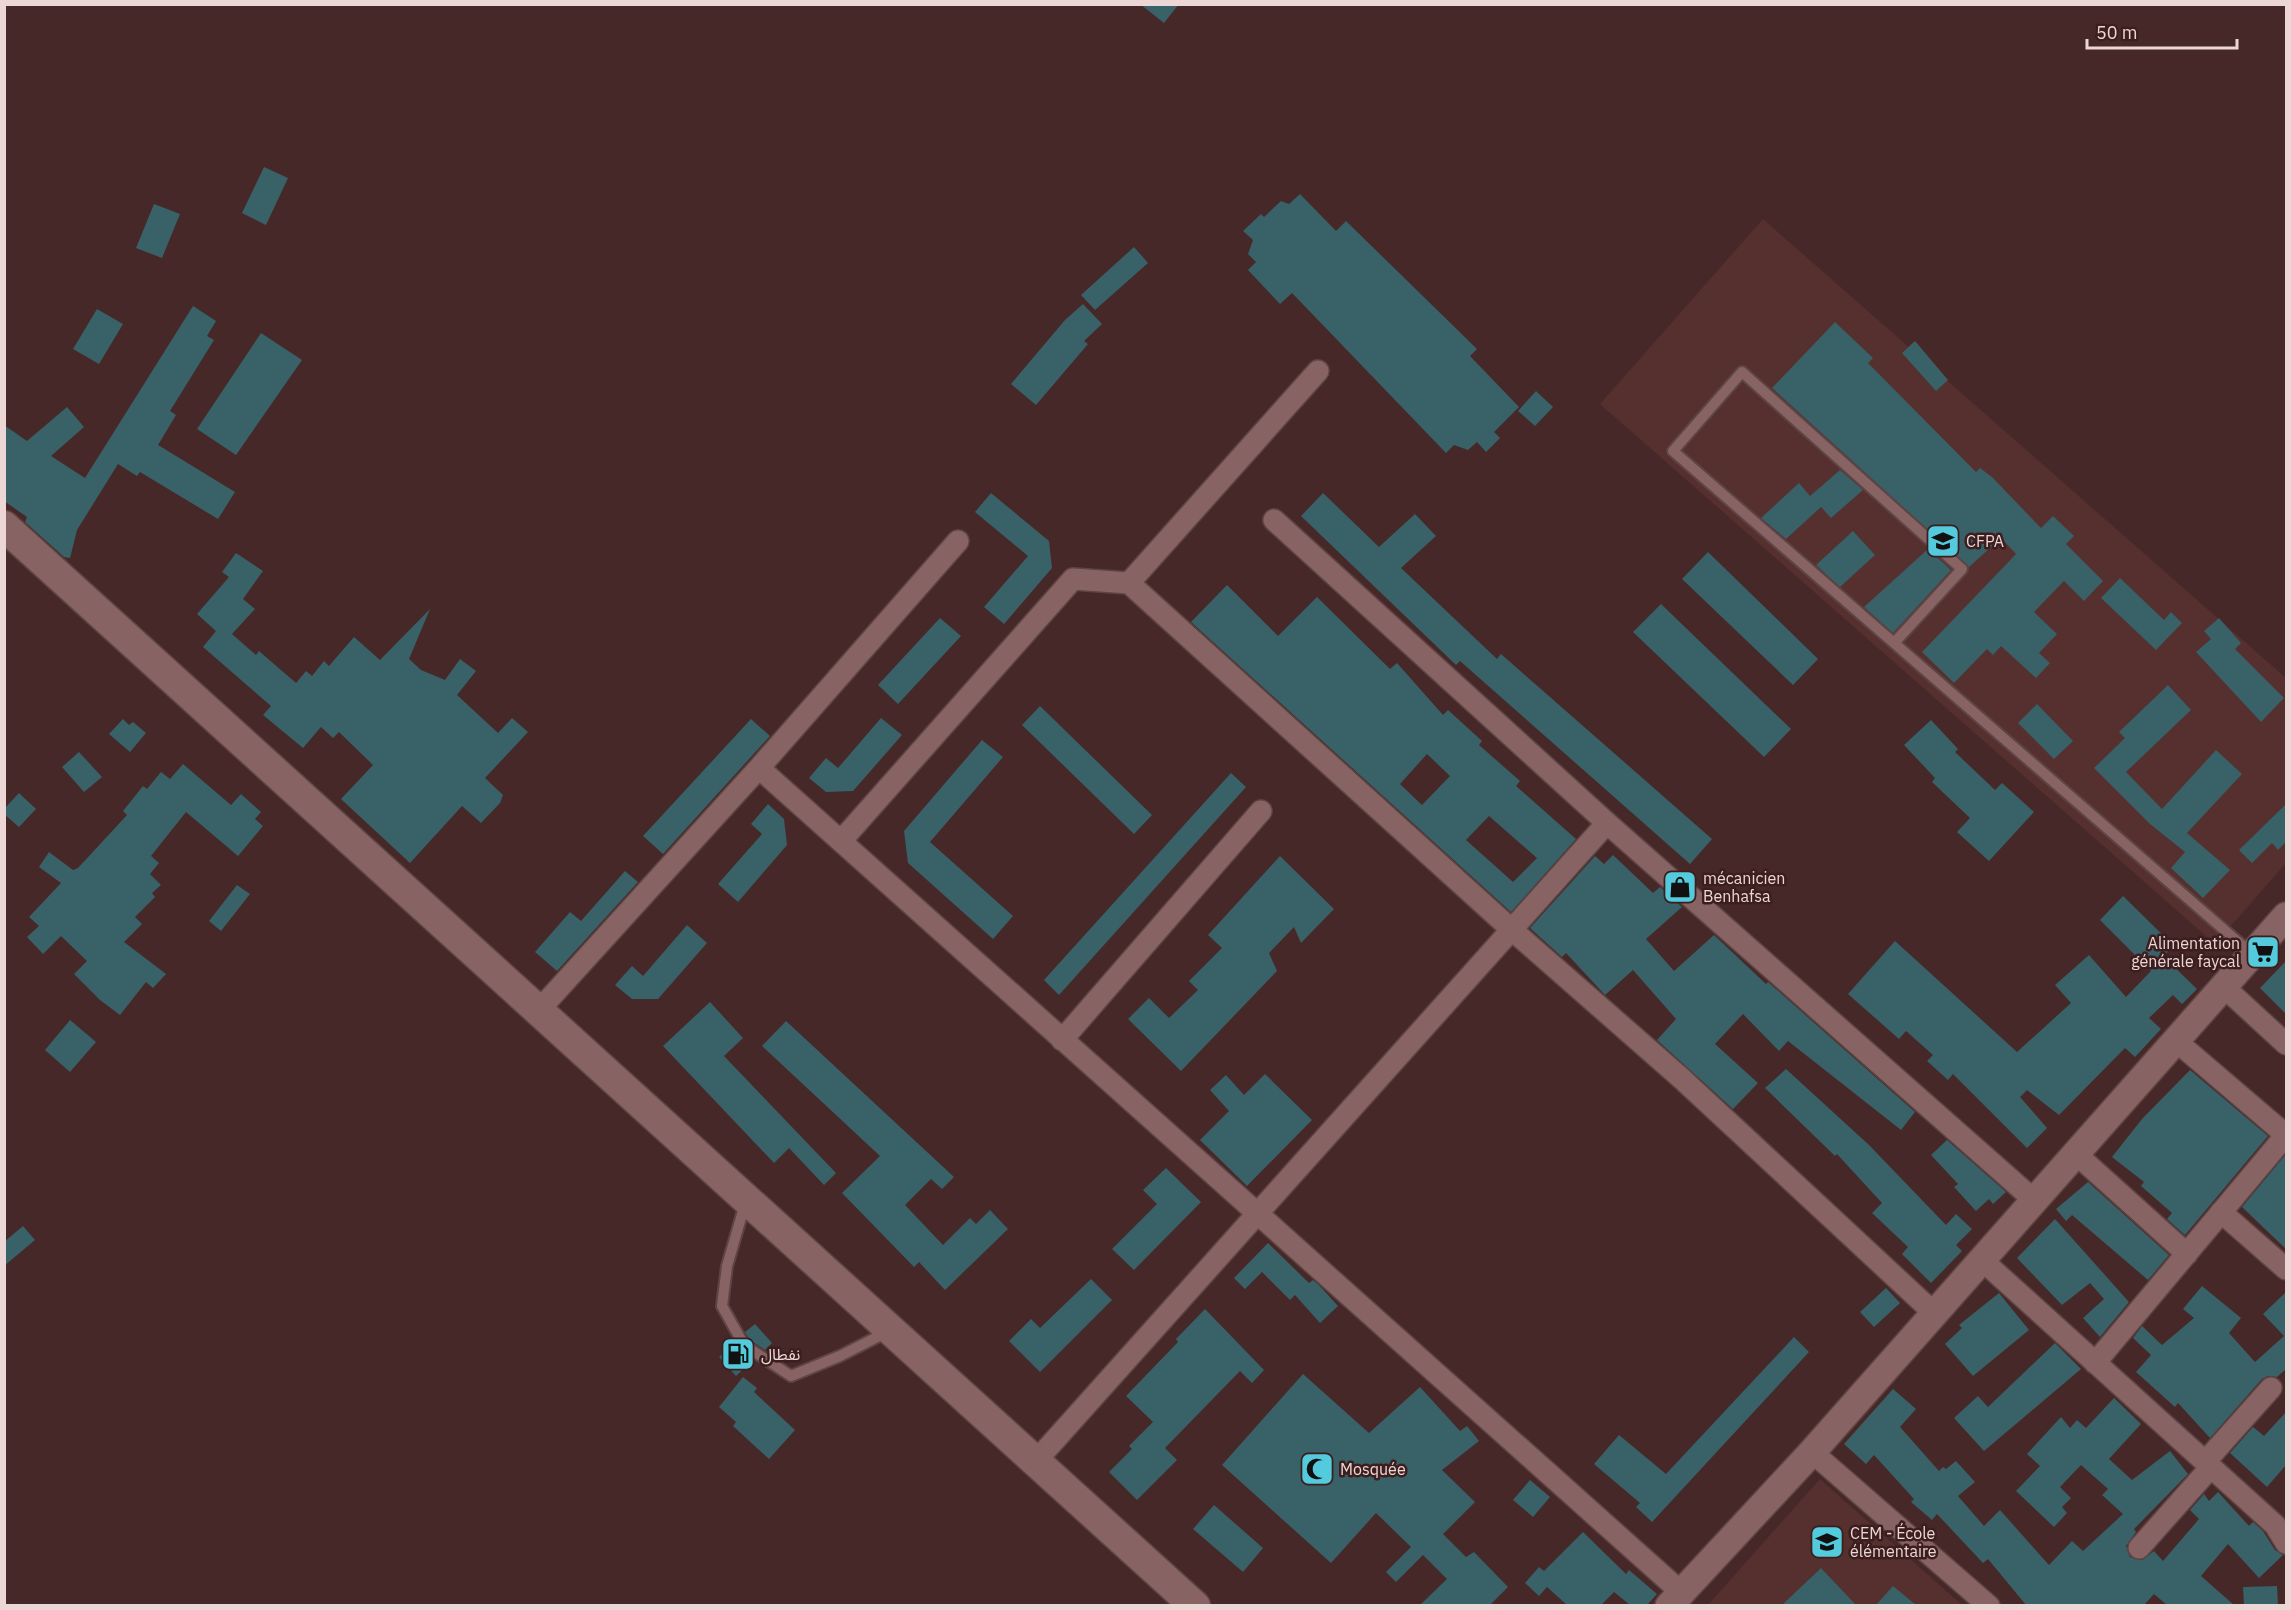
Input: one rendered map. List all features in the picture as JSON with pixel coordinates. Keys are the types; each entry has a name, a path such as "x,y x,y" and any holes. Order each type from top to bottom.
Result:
{"main road":[{"path":"4,526 540,1009 1195,1605"}],"street":[{"path":"1130,583 1318,371"},
{"path":"1274,520 1607,823 2035,1201"},
{"path":"540,1009 759,768 958,541"},
{"path":"842,841 1073,579 1130,583 1511,929 1681,1078 1935,1314"},
{"path":"759,768 1257,1214 1675,1599 1812,1452 2286,916"},
{"path":"1062,1040 1261,811"},
{"path":"1036,1461 1607,823"},
{"path":"2224,987 2286,1044"},
{"path":"2095,1363 2286,1135 2176,1041"},
{"path":"2076,1154 2187,1254"},
{"path":"2221,1212 2286,1269"},
{"path":"1982,1260 2275,1525 2286,1543"},
{"path":"2139,1548 2271,1388"},
{"path":"1812,1452 1989,1605"}],"lane":[{"path":"1894,643 1962,569 1742,372 1673,451 1894,643 2253,954"},
{"path":"747,1198 728,1266 722,1306 744,1345 791,1376 840,1356 891,1329"}],"shaded area":[{"name":"CFPA","path":"1763,219 2286,678 2286,863 2215,944 1600,404"},
{"name":"CEM - École élémentaire","path":"1820,1479 1962,1605 1707,1606"}],"building":[{"path":"1140,4 1179,4 1164,23"},
{"path":"264,167 288,178 266,225 242,213"},
{"path":"1300,194 1336,231 1346,221 1477,349 1470,356 1519,407 1494,432 1500,438 1486,452 1477,442 1468,450 1454,445 1446,453 1292,293 1280,304 1248,270 1256,262 1248,254 1253,240 1243,231 1261,214 1264,217 1281,201 1289,204"},
{"path":"154,204 180,214 162,258 136,248"},
{"path":"1134,247 1148,263 1095,310 1081,295"},
{"path":"1083,304 1102,324 1084,341 1088,344 1036,405 1011,384 1065,320"},
{"path":"193,306 216,321 207,336 214,340 170,411 176,415 158,445 235,492 218,519 140,472 137,476 118,464 77,530 70,558 64,557 25,522 27,517 4,501 4,425 27,441 67,407 84,427 51,456 85,478"},
{"path":"97,309 123,324 99,364 73,349"},
{"path":"1835,322 1873,358 1868,363 1976,472 1980,468 1992,477 2041,528 2053,516 2074,536 2066,544 2103,581 2084,601 2064,581 2034,612 2057,634 2039,653 2050,663 2036,678 2001,646 1993,655 1987,649 1954,683 1922,652 2016,554 2001,538 1969,567 1772,388"},
{"path":"261,333 302,360 236,455 197,429"},
{"path":"1915,341 1948,380 1936,391 1902,353"},
{"path":"1536,391 1553,407 1535,426 1518,411"},
{"path":"1840,470 1863,490 1831,518 1821,507 1786,539 1761,518 1799,483 1810,496"},
{"path":"991,493 1049,541 1052,568 1004,624 984,607 1028,556 975,512"},
{"path":"1323,493 1379,547 1415,514 1436,536 1401,568 1497,659 1501,654 1712,839 1690,864 1460,661 1456,665 1301,516"},
{"path":"1853,531 1875,555 1840,587 1816,565"},
{"path":"1928,549 1951,570 1893,633 1864,607"},
{"path":"1708,552 1818,659 1793,685 1682,579"},
{"path":"236,553 263,571 243,599 255,609 232,634 256,655 259,651 296,683 306,671 312,676 324,661 329,666 354,637 380,660 430,609 409,659 421,670 445,680 460,659 476,671 457,695 498,733 512,718 528,732 485,778 503,795 500,803 481,823 462,806 410,863 341,799 373,765 339,732 333,738 321,727 303,748 263,715 271,706 203,647 216,631 197,614 229,577 222,572"},
{"path":"2120,578 2164,620 2171,612 2182,623 2156,650 2101,598"},
{"path":"1227,585 1278,636 1317,597 1390,669 1397,663 1443,715 1448,710 1482,741 1479,745 1520,781 1516,786 1576,839 1511,912 1191,622","holes":["1427,754 1450,776 1422,805 1400,784","1489,816 1537,858 1513,882 1466,840"]},
{"path":"1661,604 1791,729 1764,757 1633,632"},
{"path":"940,618 961,636 898,704 878,685"},
{"path":"2219,618 2241,643 2235,649 2284,698 2261,722 2196,652 2211,639 2204,631"},
{"path":"2168,685 2191,710 2126,772 2162,809 2216,750 2242,774 2187,833 2230,870 2203,898 2171,868 2185,852 2150,824 2094,768 2125,738 2119,732"},
{"path":"2037,704 2073,741 2054,759 2018,723"},
{"path":"1040,706 1152,815 1134,834 1022,725"},
{"path":"881,718 902,735 853,791 826,792 809,778 826,758 838,768"},
{"path":"123,719 129,725 133,722 146,733 130,752 109,734"},
{"path":"751,719 770,736 663,854 643,836"},
{"path":"1931,720 1958,749 1955,752 1995,790 2002,783 2034,812 1989,861 1957,832 1970,818 1932,782 1935,778 1904,745"},
{"path":"982,740 1003,757 930,842 1013,916 993,939 908,863 904,831"},
{"path":"79,752 102,777 84,792 62,767"},
{"path":"183,764 231,805 241,794 261,812 255,819 263,826 238,856 186,812 151,856 159,863 150,874 161,885 152,893 155,897 135,917 142,924 124,942 166,974 153,988 146,982 120,1015 100,1000 74,974 87,961 61,936 43,954 27,937 39,926 29,917 61,883 39,867 49,852 73,870 78,868 127,815 123,811 143,786 147,789 161,772 170,779"},
{"path":"1231,773 1246,787 1059,995 1044,980"},
{"path":"19,793 36,809 19,827 4,814 4,809"},
{"path":"768,804 784,819 787,845 738,902 718,884 762,834 751,824"},
{"path":"2286,804 2286,842 2278,850 2272,843 2252,863 2239,850"},
{"path":"1613,855 1653,893 1660,887 1682,907 1646,939 1674,971 1714,935 1766,984 1768,982 1915,1112 1901,1130 1788,1041 1779,1051 1743,1014 1715,1044 1758,1083 1733,1109 1657,1040 1676,1019 1633,970 1605,995 1566,953 1562,957 1530,928 1595,856 1604,864"},
{"path":"1280,856 1334,909 1301,943 1294,927 1269,953 1277,971 1181,1071 1128,1019 1149,998 1169,1018 1198,990 1189,981 1222,948 1208,935"},
{"path":"625,871 638,882 557,971 535,952 570,912 581,921"},
{"path":"237,885 250,894 221,931 209,921"},
{"path":"2123,896 2174,946 2163,956 2197,989 2182,1004 2173,995 2149,1018 2161,1029 2135,1057 2125,1048 2059,1115 2027,1090 2020,1097 2047,1128 2027,1148 1953,1074 1948,1080 1927,1061 1933,1055 1906,1031 1899,1039 1848,994 1895,941 2017,1052 2071,1003 2055,985 2089,955 2126,997 2151,971 2100,920"},
{"path":"687,925 707,943 658,999 632,999 615,985 632,966 643,976"},
{"path":"2286,961 2286,1014 2260,988"},
{"path":"710,1002 743,1038 724,1056 836,1173 824,1185 789,1148 774,1163 663,1046"},
{"path":"70,1020 96,1042 70,1072 45,1050"},
{"path":"786,1021 954,1177 942,1189 931,1179 905,1205 943,1245 970,1218 976,1224 990,1210 1008,1229 945,1290 919,1262 914,1267 842,1193 880,1156 762,1046"},
{"path":"1786,1069 1869,1145 1946,1225 1956,1214 1972,1229 1956,1245 1962,1251 1931,1283 1902,1254 1908,1247 1872,1213 1882,1203 1837,1154 1835,1156 1765,1088"},
{"path":"2190,1070 2268,1136 2185,1235 2167,1219 2172,1213 2141,1186 2144,1182 2112,1157 2142,1119"},
{"path":"1265,1074 1312,1120 1247,1186 1200,1140 1229,1111 1210,1090 1226,1075 1244,1095"},
{"path":"1947,1140 2006,1192 1993,1204 1989,1199 1976,1211 1954,1187 1958,1184 1931,1155"},
{"path":"2286,1154 2286,1249 2242,1207"},
{"path":"1166,1168 1201,1202 1134,1270 1112,1249 1157,1204 1143,1190"},
{"path":"2088,1182 2169,1255 2148,1280 2072,1215 2066,1221 2056,1209"},
{"path":"2055,1219 2129,1302 2100,1337 2083,1318 2104,1299 2090,1283 2062,1305 2017,1258"},
{"path":"23,1226 35,1240 4,1266 4,1242"},
{"path":"1268,1243 1309,1283 1313,1280 1318,1284 1338,1306 1320,1323 1295,1295 1290,1300 1262,1272 1245,1289 1234,1278"},
{"path":"1091,1279 1112,1300 1040,1372 1009,1341 1031,1319 1040,1328"},
{"path":"2202,1286 2241,1318 2229,1333 2255,1362 2284,1336 2263,1314 2286,1292 2286,1369 2277,1377 2268,1376 2262,1379 2210,1438 2178,1403 2175,1407 2136,1372 2151,1355 2133,1338 2142,1326 2162,1345 2194,1318 2183,1309"},
{"path":"1886,1288 1900,1303 1874,1327 1860,1312"},
{"path":"1999,1293 2029,1330 1973,1376 1945,1344 1962,1328 1959,1325"},
{"path":"1205,1309 1264,1370 1252,1383 1240,1371 1165,1448 1177,1460 1137,1500 1109,1472 1132,1449 1129,1446 1153,1422 1126,1396 1178,1342 1176,1339"},
{"path":"755,1324 772,1343 765,1350 750,1340 745,1332"},
{"path":"1794,1337 1809,1352 1652,1522 1636,1507 1640,1503 1594,1464 1619,1435 1666,1474"},
{"path":"734,1343 739,1351 753,1360 736,1376 719,1357"},
{"path":"2055,1343 2081,1369 1984,1451 1954,1418 1978,1396 1988,1407"},
{"path":"1303,1374 1369,1433 1420,1387 1460,1431 1467,1426 1479,1441 1442,1470 1475,1502 1443,1534 1466,1557 1474,1552 1508,1587 1490,1605 1420,1605 1447,1579 1423,1555 1396,1582 1386,1572 1411,1547 1376,1513 1331,1563 1222,1465"},
{"path":"743,1377 757,1388 754,1392 795,1430 769,1459 733,1426 736,1422 719,1407"},
{"path":"1893,1389 1916,1409 1900,1427 1939,1471 1943,1467 1946,1469 1956,1461 1975,1482 1958,1496 1984,1526 2000,1510 2049,1565 2072,1541 2083,1551 2123,1514 2102,1495 2108,1489 2081,1465 2060,1487 2071,1498 2062,1507 2067,1513 2054,1527 2016,1491 2040,1466 2027,1454 2061,1417 2070,1428 2077,1420 2086,1428 2114,1398 2141,1424 2109,1459 2132,1480 2170,1451 2188,1474 2134,1529 2136,1532 2126,1546 2130,1557 2142,1560 2154,1551 2163,1561 2199,1519 2190,1510 2204,1494 2209,1501 2218,1492 2249,1526 2253,1522 2263,1531 2275,1550 2283,1555 2259,1578 2228,1544 2201,1576 2234,1605 2167,1605 2154,1594 2144,1605 2026,1605 1988,1559 1983,1563 1937,1514 1932,1520 1911,1502 1914,1499 1874,1455 1866,1464 1844,1444"},
{"path":"2286,1412 2286,1465 2267,1487 2230,1453 2253,1427 2264,1436"},
{"path":"1530,1480 1550,1497 1533,1517 1513,1500"},
{"path":"1214,1505 1263,1548 1243,1572 1193,1529"},
{"path":"1583,1532 1626,1574 1629,1570 1657,1594 1647,1605 1630,1605 1614,1592 1601,1605 1567,1605 1547,1587 1539,1596 1525,1583 1539,1567 1544,1571"},
{"path":"1821,1568 1856,1605 1782,1605"},
{"path":"1893,1586 1916,1605 1876,1605"},
{"path":"2277,1586 2278,1605 2244,1605 2243,1587"}],"place":[{"name":"CFPA","path":"1943,541"},
{"name":"mécanicien Benhafsa","path":"1680,887"},
{"name":"Alimentation générale faycal","path":"2263,952"},
{"name":"نفطال","path":"738,1354"},
{"name":"Mosquée","path":"1317,1469"},
{"name":"CEM - École élémentaire","path":"1827,1542"}]}
